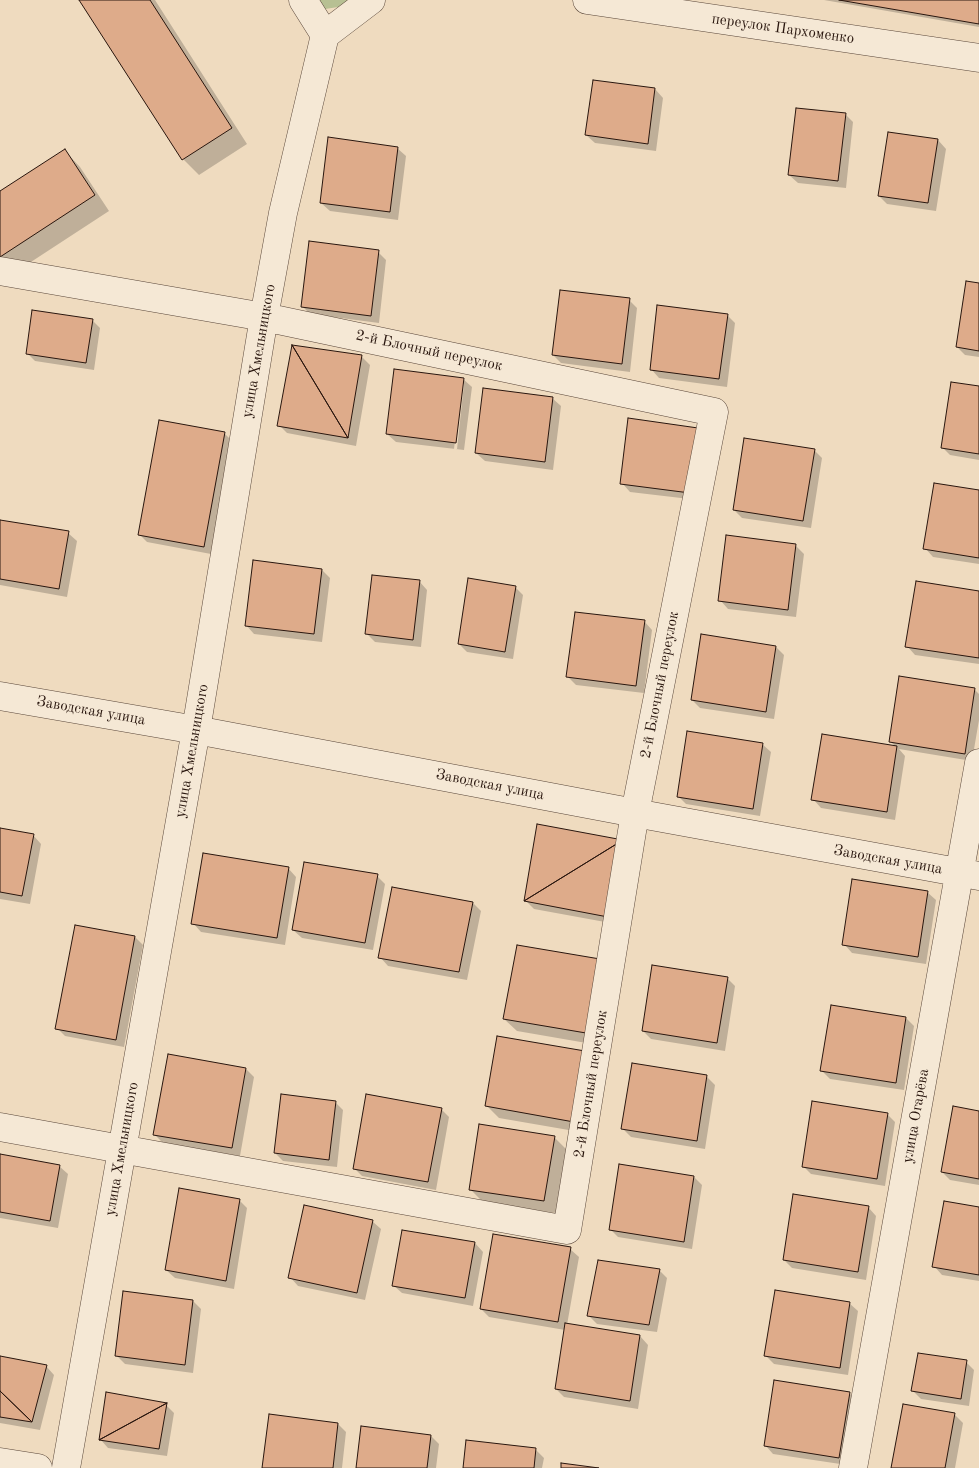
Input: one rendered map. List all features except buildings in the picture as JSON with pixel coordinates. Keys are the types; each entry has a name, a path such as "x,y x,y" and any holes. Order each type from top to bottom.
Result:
{"street":[{"path":"303,0 325,34 371,0"},
{"name":"переулок Пархоменко","path":"587,0 979,58"},
{"name":"улица Хмельницкого","path":"66,1468 196,730 264,316 283,213 325,34"},
{"name":"2-й Блочный переулок","path":"0,271 264,316 714,412 634,813 568,1230 122,1148"},
{"name":"Заводская улица","path":"0,696 196,730 969,875"},
{"name":"улица Огарёва","path":"853,1468 969,875 979,763"},
{"path":"0,1126 122,1148"},
{"path":"0,1462 38,1468"}],"green space":[{"path":"319,0 358,0 358,4 325,9"}]}
